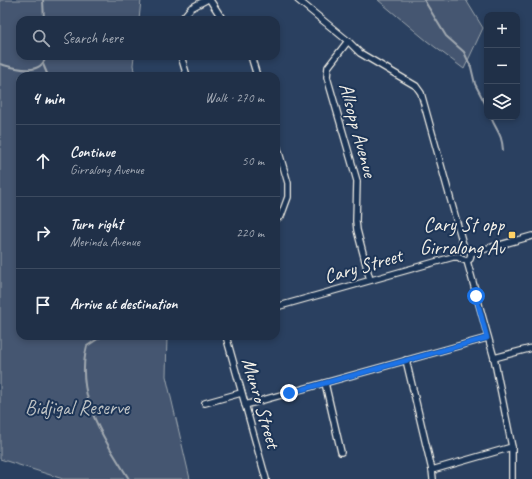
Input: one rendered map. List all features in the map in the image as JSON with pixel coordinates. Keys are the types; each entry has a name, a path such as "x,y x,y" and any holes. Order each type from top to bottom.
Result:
{"street":[{"path":"184,16 191,8 206,0"},
{"path":"210,0 220,16"},
{"path":"298,0 348,41 360,53 370,60 410,81 416,86 421,94 464,248 468,249 471,253"},
{"name":"Allsopp Avenue","path":"348,41 328,67 327,76 357,181 357,230 370,280"},
{"path":"183,60 186,72"},
{"path":"252,60 256,72"},
{"path":"280,156 288,183 288,197 280,217"},
{"path":"471,253 532,236"},
{"path":"464,248 460,250 459,257 467,261"},
{"path":"471,253 470,258 467,261 487,338 494,358 512,447 512,479"},
{"name":"Cary Street","path":"280,306 453,257 459,257"},
{"path":"245,405 487,338"},
{"name":"Munro Street","path":"227,340 266,479"},
{"path":"494,358 532,348"},
{"path":"406,360 433,479"},
{"path":"325,383 341,452"},
{"path":"205,403 241,393"},
{"path":"432,470 512,447"}],"green space":[{"name":"Bidjigal Reserve","path":"0,0 141,0 139,16 16,16 16,60 134,60 134,72 16,72 16,340 167,340 166,376 190,479 63,479 0,459"},
{"path":"378,0 466,0 483,28 464,69 427,41"}],"waterway":[{"path":"43,0 44,16"},
{"path":"424,0 446,36 464,52 471,67 475,84 484,101"},
{"path":"0,64 20,69 33,69 39,67 44,60"},
{"path":"43,64 46,72"},
{"path":"492,120 500,136 503,150"},
{"path":"96,340 87,346 84,364 88,400 101,433 129,479"}],"place":[{"name":"Cary St opp Girralong Av","path":"512,235"}],"route":[{"path":"289,393 487,338 476,296"}]}
